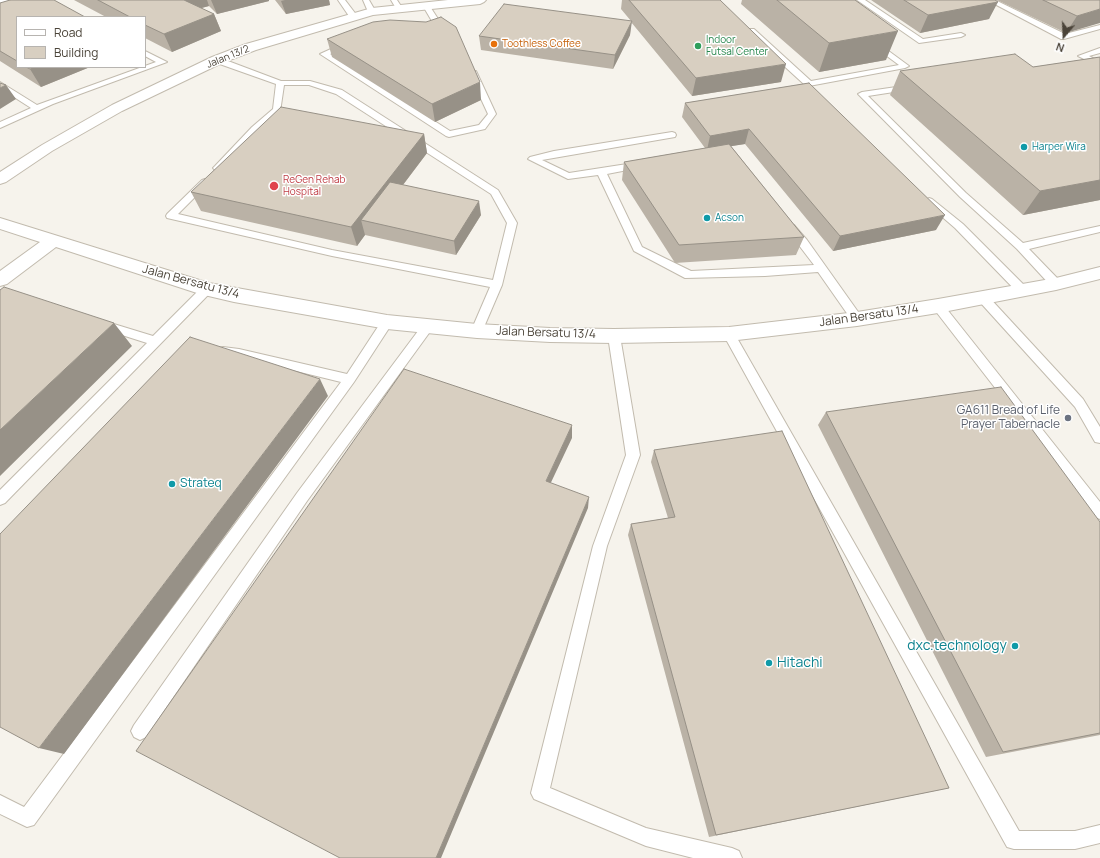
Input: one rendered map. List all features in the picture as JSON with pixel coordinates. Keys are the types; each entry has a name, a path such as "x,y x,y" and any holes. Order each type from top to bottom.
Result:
{"street":[{"name":"Jalan 13/2","path":"0,179 47,148 117,108 217,60 292,34 396,5 428,6 480,0"},
{"name":"Jalan Bersatu 13/4","path":"0,224 207,289 387,322 477,331 614,336 729,334 857,319 938,306 982,297 1023,291 1100,273"},
{"path":"0,280 52,241"}],"lane":[{"path":"0,2 9,0"},
{"path":"341,0 354,17"},
{"path":"366,0 372,12"},
{"path":"860,0 922,42 961,35"},
{"path":"990,0 1064,37 1100,27"},
{"path":"428,6 436,27 457,36"},
{"path":"746,26 809,84 906,66 868,38"},
{"path":"358,41 324,54 449,134 482,127 492,114 469,64"},
{"path":"1100,50 1082,56 1100,66"},
{"path":"0,125 50,102 163,62 146,54"},
{"path":"217,60 280,83 310,83 339,92 495,192 512,223 497,285 477,331"},
{"path":"280,83 277,110 255,129 171,216 332,253 497,285"},
{"path":"0,84 38,108"},
{"path":"919,85 862,94 963,195 1021,247 1056,284"},
{"path":"649,164 568,176 533,159 554,154 672,135"},
{"path":"601,172 638,249 689,275 821,268"},
{"path":"923,196 958,226 1023,291"},
{"path":"782,219 803,242 857,319"},
{"path":"1021,247 1100,229"},
{"path":"0,499 207,289"},
{"path":"982,297 1079,403 1100,438"},
{"path":"938,306 1100,513"},
{"path":"96,322 155,341"},
{"path":"0,804 27,818 350,379 387,322"},
{"path":"140,732 302,497 428,326"},
{"path":"729,334 1014,840 1075,840 1100,834"},
{"path":"614,336 633,455 600,546 540,793 646,837 732,858"},
{"path":"208,348 239,353 350,379"}],"building":[{"path":"10,0 54,0 83,16 16,16 16,60 0,51 0,3"},
{"path":"98,0 184,0 214,14 164,34 146,25 146,16 128,16"},
{"name":"Indoor Futsal Center","path":"629,0 720,0 786,64 696,78"},
{"path":"777,0 855,0 898,31 829,43"},
{"path":"904,0 995,0 998,2 928,15"},
{"path":"1043,0 1100,0 1100,9 1077,16"},
{"path":"504,4 632,21 615,55 479,36"},
{"path":"441,17 456,27 480,82 432,104 327,39 373,22 390,20 426,22"},
{"name":"Harper Wira","path":"1015,54 1033,67 1100,57 1100,180 1040,191 900,71"},
{"path":"0,83 6,85 0,88"},
{"path":"809,83 945,215 840,236 749,129 710,136 685,103"},
{"path":"281,107 424,134 351,227 191,192"},
{"name":"Acson","path":"729,144 804,237 679,245 624,162"},
{"path":"390,182 479,201 454,241 361,220"},
{"path":"4,287 114,323 0,430 0,290"},
{"name":"Strateq","path":"190,337 320,379 39,748 0,727 0,534"},
{"path":"404,369 572,425 546,481 589,497 436,858 340,858 136,751"},
{"name":"dxc.technology","path":"1001,387 1100,522 1100,733 1003,752 826,412"},
{"name":"Hitachi","path":"782,431 949,788 716,835 631,524 675,517 654,450"}],"place":[{"name":"Toothless Coffee","path":"494,44"},
{"name":"Indoor Futsal Center","path":"698,46"},
{"name":"Harper Wira","path":"1024,147"},
{"name":"ReGen Rehab Hospital","path":"274,186"},
{"name":"Acson","path":"707,218"},
{"name":"GA611 Bread of Life Prayer Tabernacle","path":"1068,418"},
{"name":"Strateq","path":"172,484"},
{"name":"dxc.technology","path":"1015,646"},
{"name":"Hitachi","path":"769,663"}]}
